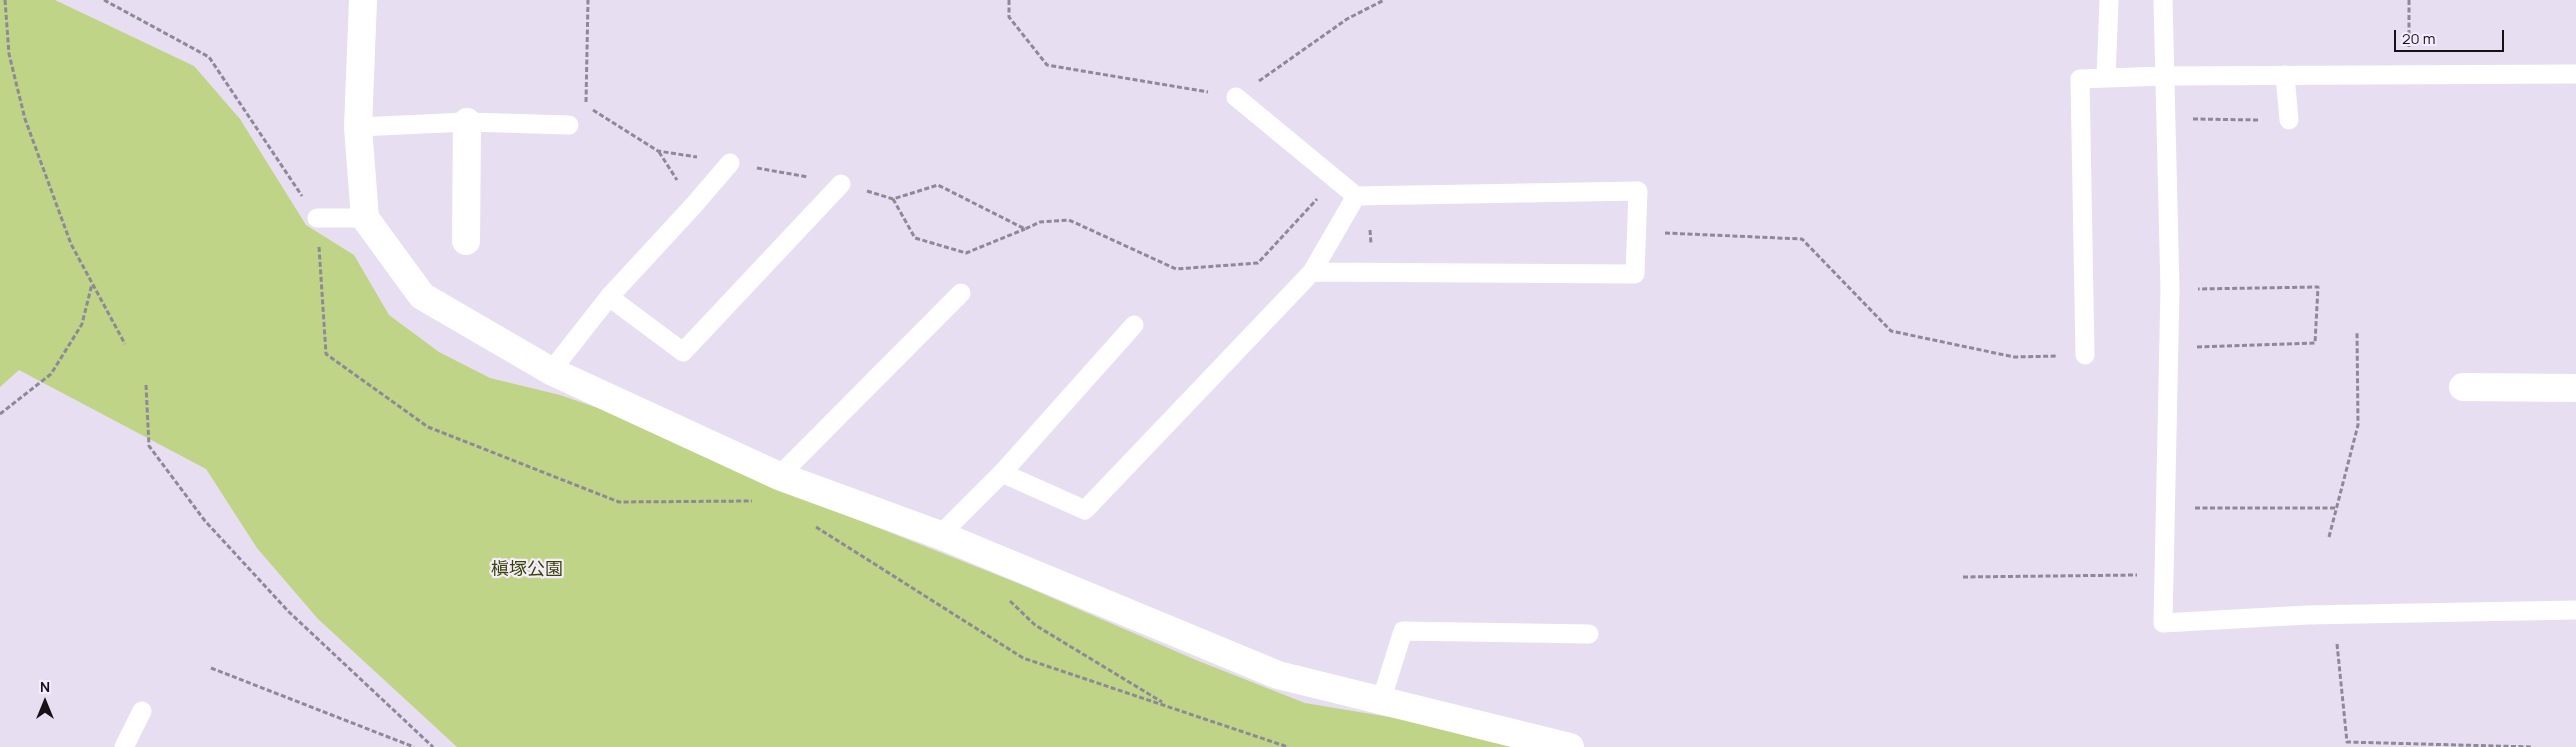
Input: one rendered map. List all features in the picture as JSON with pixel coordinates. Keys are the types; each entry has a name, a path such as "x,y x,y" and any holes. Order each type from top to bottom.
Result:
{"street":[{"path":"364,0 358,126 365,218 422,296 551,371 779,476 940,535 1278,675 1570,747"},
{"path":"466,241 467,122"},
{"path":"2463,387 2576,388"}],"lane":[{"path":"2106,78 2108,0"},
{"path":"2164,0 2164,76 2170,289 2163,623 2334,615 2576,610"},
{"path":"2085,355 2080,78 2576,74"},
{"path":"2285,75 2289,120"},
{"path":"1236,97 1335,180 1362,197 1638,191 1635,274 1312,272"},
{"path":"358,126 467,122 569,125"},
{"path":"551,371 609,296 694,206 730,163"},
{"path":"609,296 683,352 841,184"},
{"path":"1002,473 1085,510 1312,272 1362,197"},
{"path":"317,218 365,218"},
{"path":"779,476 961,294"},
{"path":"940,535 1002,473 1134,325"},
{"path":"1381,701 1403,631 1589,634"},
{"path":"124,747 142,711"}],"path":[{"path":"4,0 9,54 25,119 71,244 125,344"},
{"path":"588,0 586,105 658,151 841,184 893,199 938,185 1026,229"},
{"path":"1009,0 1009,17 1047,65 1236,97 1347,19 1384,0"},
{"path":"2409,0 2409,74"},
{"path":"2165,119 2289,120"},
{"path":"893,199 915,238 966,253 1040,222 1069,220 1176,269 1258,263 1335,180"},
{"path":"1362,197 1373,272"},
{"path":"1637,232 1802,240 1891,330 2014,357 2085,355"},
{"path":"0,414 51,374 82,324 92,284"},
{"path":"2169,348 2315,343 2318,287 2170,289"},
{"path":"2329,537 2358,425 2357,331"},
{"path":"146,385 149,446 205,521 289,612 433,747"},
{"path":"2196,508 2336,508"},
{"path":"808,522 1023,658 1288,747"},
{"path":"1963,577 2164,575"},
{"path":"1008,599 1035,625 1167,705"},
{"path":"2334,615 2347,742 2533,747"},
{"path":"211,668 414,747"}],"green space":[{"name":"槇塚公園","path":"0,0 55,0 194,66 240,119 306,225 354,255 389,315 439,352 490,378 560,395 630,419 735,471 1020,584 1196,660 1305,703 1401,719 1511,747 457,747 318,619 257,548 206,469 19,370 0,387"}]}
